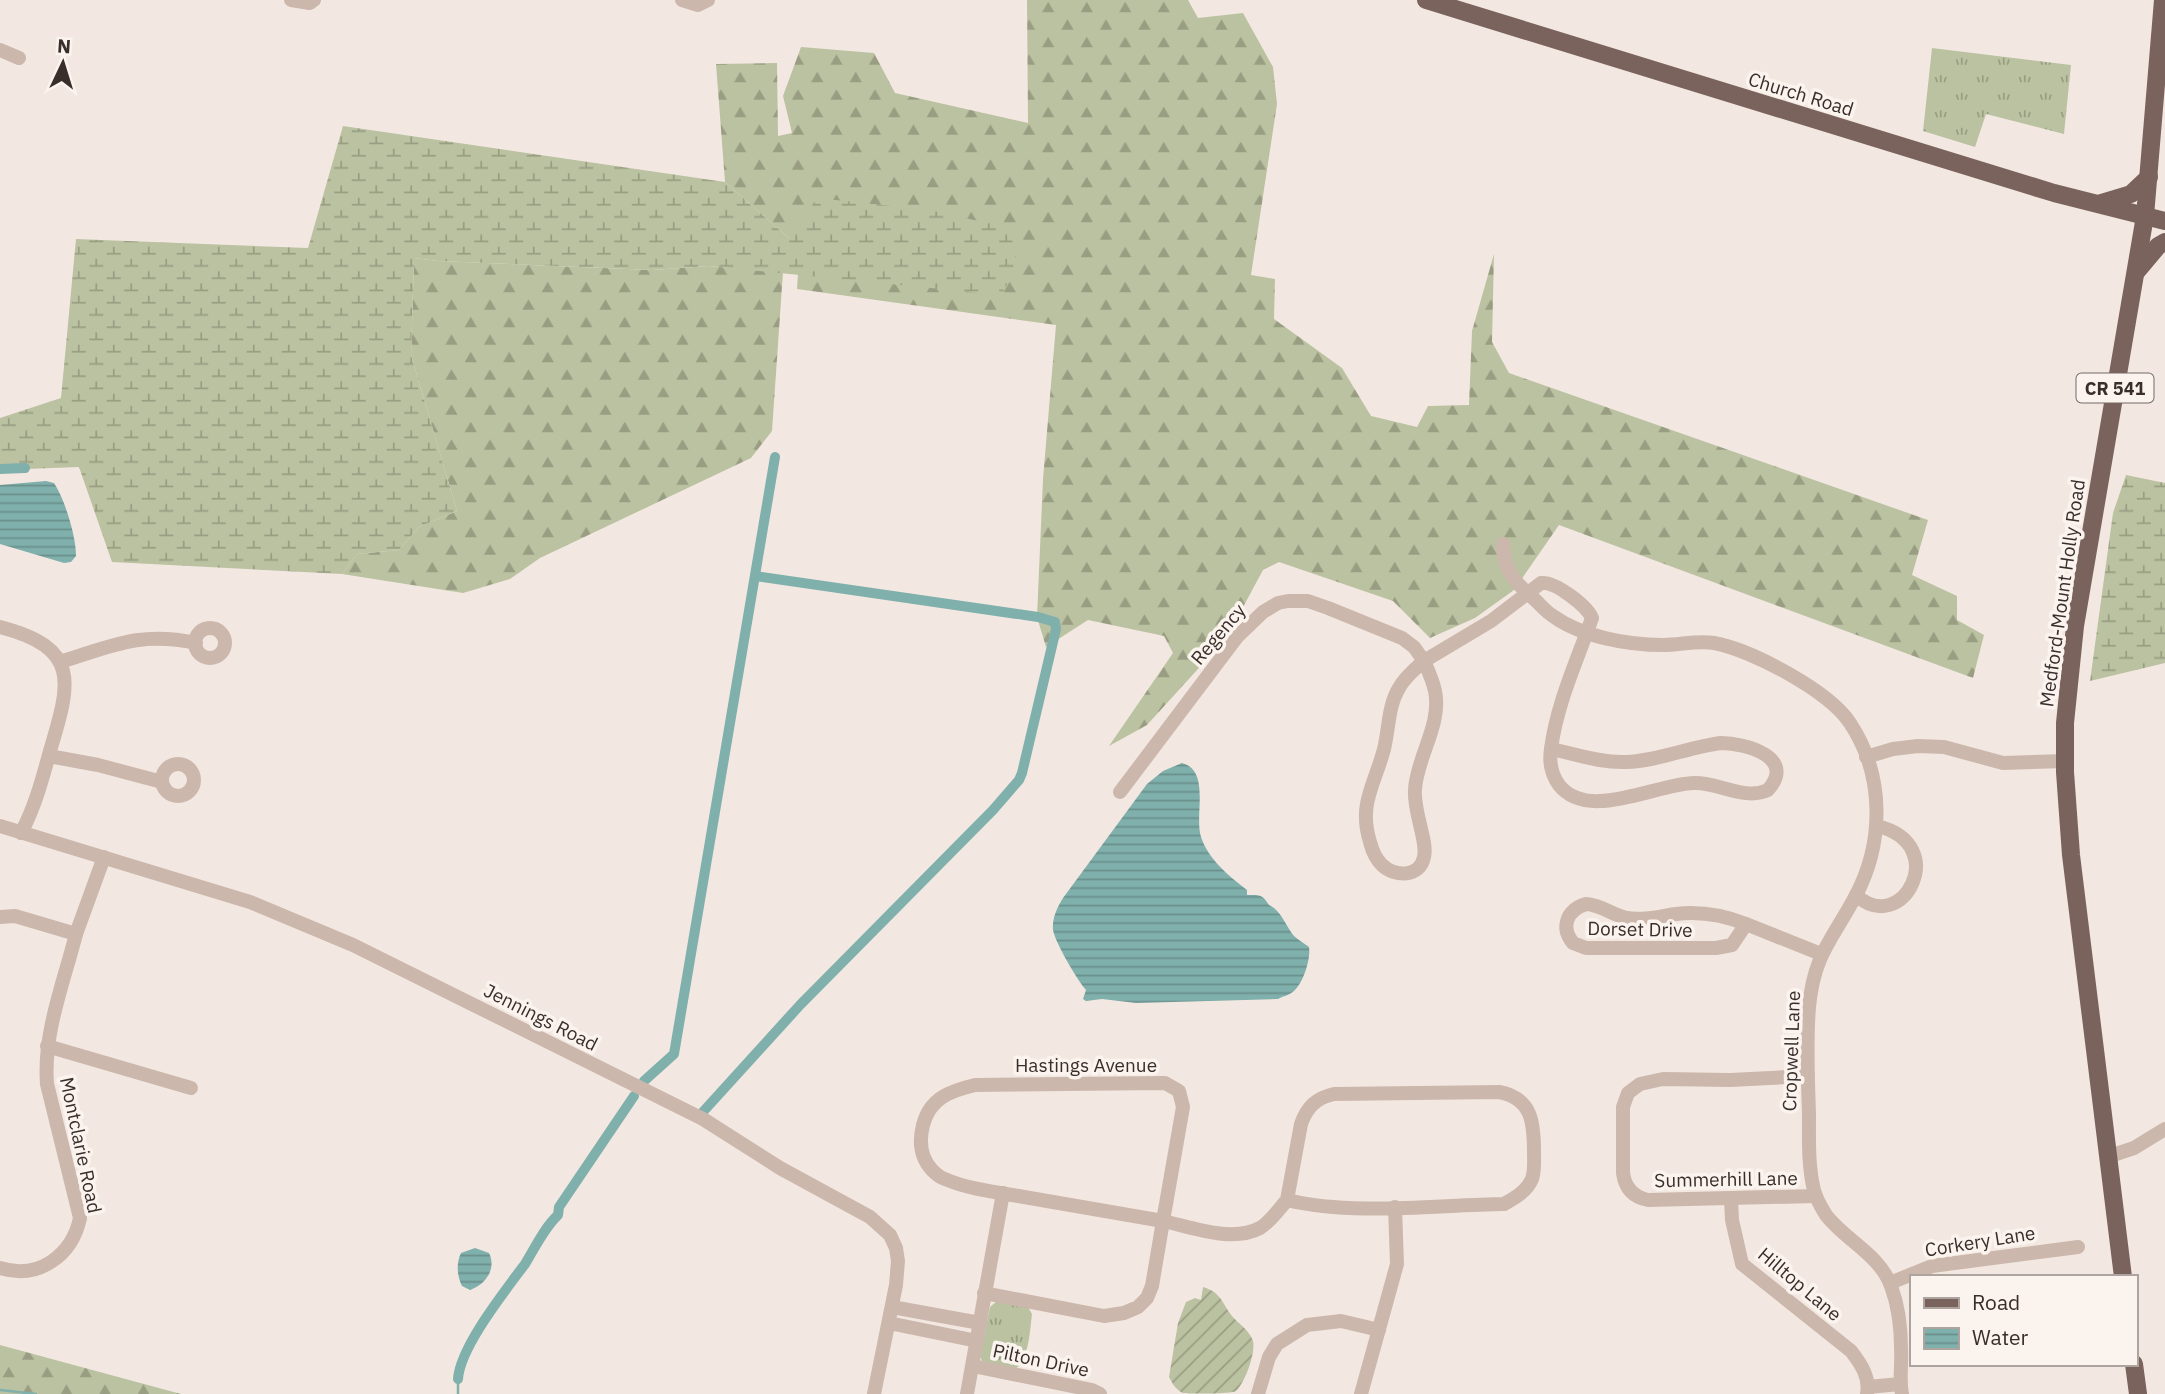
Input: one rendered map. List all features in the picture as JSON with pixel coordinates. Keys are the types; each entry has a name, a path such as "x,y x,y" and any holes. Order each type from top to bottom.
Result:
{"main road":[{"name":"Church Road","path":"1426,0 2054,193 2165,221"},
{"name":"Medford-Mount Holly Road","path":"2123,1275 2071,855 2065,761 2069,675 2075,626 2145,216 2164,0"},
{"path":"2097,204 2131,194 2149,177"},
{"path":"2137,271 2158,246 2165,242"},
{"path":"2134,1366 2138,1394"}],"street":[{"path":"291,0 310,4 314,0"},
{"path":"682,0 698,5 708,0"},
{"path":"0,50 19,58"},
{"name":"Cropwell Lane","path":"1503,544 1508,572 1527,593 1562,622 1615,640 1647,644 1716,643 1774,666 1819,693 1840,709 1855,732 1866,757 1876,795 1877,826 1871,858 1856,895 1815,969 1809,1005 1810,1162 1816,1196 1833,1224 1874,1261 1890,1283 1902,1349 1901,1389"},
{"path":"1424,661 1436,700 1431,730 1415,783 1415,806 1425,856 1419,868 1406,874 1391,872 1377,859 1367,830 1367,799 1382,757 1395,696 1406,678 1424,661 1491,621 1527,593 1547,582 1560,589 1590,613 1592,618 1578,649 1551,749 1550,764 1557,782 1570,794 1588,802 1608,801 1693,783 1719,785 1744,793 1761,793 1768,790 1775,777 1769,757 1756,748 1740,744 1712,744 1648,760 1627,762 1607,762 1551,749"},
{"name":"Regency","path":"1120,792 1237,636 1263,612 1278,603 1308,601 1328,607 1402,638 1414,647 1424,661"},
{"path":"0,627 34,638 49,649 60,662 65,677 65,694 49,756 33,811 21,833"},
{"path":"60,662 133,639 160,637 196,643"},
{"path":"1866,757 1893,749 1918,746 1944,747 2003,763 2065,761"},
{"path":"49,756 98,765 162,782"},
{"name":"Jennings Road","path":"0,826 250,902 338,938 703,1119 771,1163 881,1225 890,1235 898,1261 892,1307 874,1394"},
{"path":"1856,895 1871,905 1889,905 1902,899 1913,881 1916,860 1911,846 1894,831 1877,826"},
{"name":"Montclarie Road","path":"0,1268 19,1271 40,1269 66,1249 77,1233 80,1218 47,1084 47,1046 76,933 104,857"},
{"name":"Dorset Drive","path":"1746,925 1732,945 1706,949 1586,948 1573,943 1566,931 1568,916 1578,906 1586,904 1602,907 1627,918 1712,914 1746,925 1821,954"},
{"path":"0,917 15,916 76,933"},
{"path":"47,1046 191,1088"},
{"name":"Summerhill Lane","path":"1808,1076 1656,1080 1640,1084 1628,1093 1623,1107 1623,1173 1631,1192 1636,1197 1648,1200 1816,1196"},
{"name":"Hastings Avenue","path":"1165,1083 1179,1091 1183,1107 1163,1221 1003,1193 945,1179 933,1171 924,1158 920,1134 932,1105 942,1095 975,1085 1165,1083"},
{"path":"984,1293 1104,1316 1124,1313 1138,1307 1147,1298 1152,1286 1163,1221 1242,1234 1258,1229 1266,1223 1287,1200 1304,1113 1312,1103 1322,1097 1334,1094 1499,1092 1511,1094 1525,1105 1531,1117 1534,1131 1534,1174 1531,1182 1514,1199 1504,1203 1317,1207 1287,1200"},
{"path":"2109,1156 2134,1148 2165,1129"},
{"path":"967,1394 1003,1193"},
{"name":"Hilltop Lane","path":"1731,1199 1732,1220 1742,1264 1851,1351 1863,1365 1867,1390 1901,1389"},
{"path":"1361,1394 1397,1264 1395,1206"},
{"name":"Corkery Lane","path":"1890,1283 1940,1265 2078,1247"},
{"path":"892,1307 980,1323"},
{"path":"1258,1394 1269,1357 1277,1344 1307,1325 1341,1321 1379,1330"},
{"path":"888,1323 976,1340"},
{"name":"Pilton Drive","path":"972,1366 1092,1390 1100,1394"}],"green space":[{"path":"1027,0 1188,0 1198,18 1243,13 1273,67 1277,104 1251,275 1275,279 1274,319 1342,368 1371,416 1417,427 1428,406 1469,405 1472,331 1494,254 1492,342 1509,373 1928,520 1912,575 1957,596 1957,620 1984,635 1973,678 1559,525 1514,590 1475,618 1430,638 1393,601 1279,562 1263,570 1227,637 1147,725 1109,746 1173,653 1164,636 1088,620 1046,647 1037,617 1043,479 1056,325 797,289 798,273 1000,294 790,239 725,182 716,64 777,63 778,136 792,133 783,96 801,47 874,53 895,93 1028,123"},
{"path":"1932,48 2071,65 2064,134 1986,114 1975,147 1923,131"},
{"path":"343,126 725,182 790,239 817,198 929,210 1010,228 1017,267 1001,295 709,266 652,270 414,258 411,355 457,511 419,527 399,550 357,554 342,574 112,562 79,467 0,470 0,418 61,398 76,239 308,248"},
{"path":"414,258 652,270 708,266 783,272 772,431 751,458 540,558 510,579 463,593 342,574 357,554 399,550 419,527 457,511 411,355"},
{"path":"2126,475 2165,483 2165,663 2090,681 2113,513"},
{"path":"1203,1287 1217,1295 1253,1341 1249,1367 1243,1381 1233,1392 1183,1393 1169,1377 1178,1323 1186,1302 1195,1298 1201,1300"},
{"path":"997,1301 1028,1307 1032,1314 1026,1352 1015,1369 982,1361 980,1356 990,1307"},
{"path":"0,1345 181,1394 0,1394"}],"water":[{"path":"46,481 54,483 69,518 76,556 71,562 64,563 0,544 0,485"},
{"path":"1182,763 1191,768 1199,784 1199,828 1204,845 1220,866 1247,890 1247,895 1262,897 1280,915 1294,936 1309,947 1308,964 1303,977 1291,994 1278,999 1136,1003 1102,999 1086,1001 1083,999 1086,990 1067,961 1053,930 1057,909 1147,784 1163,771"},
{"path":"475,1248 489,1253 492,1265 485,1280 470,1290 462,1286 458,1265 461,1253"}],"waterway":[{"path":"644,1081 674,1054 775,457"},
{"path":"0,469 25,468"},
{"path":"701,1114 800,1005 993,810 1019,780 1056,629 1055,622 1038,617 755,576"},
{"path":"458,1379 466,1351 475,1336 558,1215 559,1207 634,1096"},
{"path":"458,1379 458,1394"},
{"path":"0,1390 36,1394"}]}
